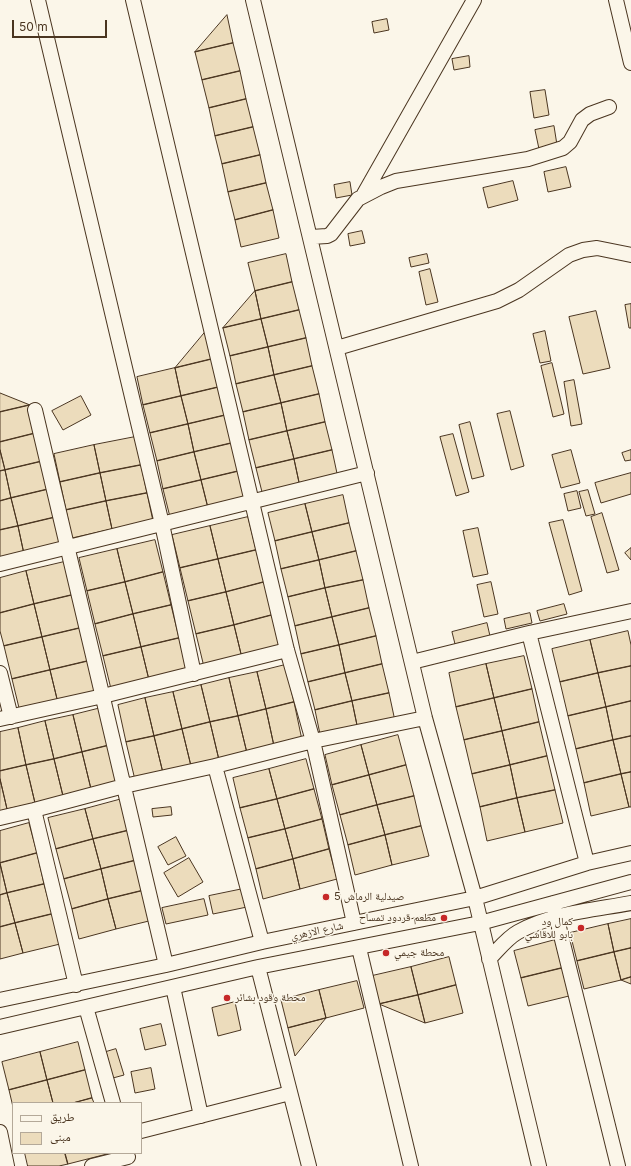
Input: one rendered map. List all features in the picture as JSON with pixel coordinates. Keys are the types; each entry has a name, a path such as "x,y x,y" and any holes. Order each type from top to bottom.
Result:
{"street":[{"path":"38,0 162,524 194,674"},
{"path":"134,0 287,650 314,741 354,923"},
{"path":"254,0 425,718 475,898 539,1166"},
{"path":"364,194 474,0"},
{"path":"616,0 631,63"},
{"path":"311,237 327,236 331,234 350,208 364,194 396,181 528,159 562,148 570,142 582,120 590,114 609,107"},
{"path":"337,348 497,301 519,290 569,255 583,250 598,248 631,255"},
{"path":"35,410 166,965"},
{"path":"0,564 367,473"},
{"path":"412,662 529,633 631,611"},
{"path":"529,633 587,863"},
{"path":"0,673 5,718 103,696 287,650"},
{"path":"0,818 124,786 215,766 314,741 425,718"},
{"path":"215,766 262,942"},
{"path":"34,810 76,985"},
{"name":"شارع الازهري","path":"0,1000 76,985 262,942 475,898 587,863 631,853"},
{"path":"489,959 509,938 555,910 631,882"},
{"path":"0,1027 258,967 480,923 555,910 631,903"},
{"path":"555,910 618,1166"},
{"path":"359,948 411,1166"},
{"path":"258,967 309,1166"},
{"path":"173,987 201,1116"},
{"path":"86,1007 113,1102"},
{"path":"142,1131 290,1093"},
{"path":"0,1132 7,1166"},
{"path":"92,1166 129,1159"}],"building":[{"path":"227,15 233,43 195,52"},
{"path":"387,19 389,30 374,33 372,22"},
{"path":"233,43 240,71 202,80 195,52"},
{"path":"469,56 470,67 454,70 452,59"},
{"path":"240,71 246,99 209,108 202,80"},
{"path":"545,90 549,115 534,118 530,92"},
{"path":"246,99 253,127 215,136 209,108"},
{"path":"554,126 557,145 539,149 535,130"},
{"path":"253,127 260,155 222,164 215,136"},
{"path":"260,155 266,183 228,192 222,164"},
{"path":"566,167 571,187 548,192 544,172"},
{"path":"513,181 518,200 488,208 483,188"},
{"path":"350,182 352,195 336,198 334,185"},
{"path":"266,183 273,210 235,220 228,192"},
{"path":"273,210 279,238 241,247 235,220"},
{"path":"362,231 365,243 350,246 348,234"},
{"path":"286,254 292,282 255,291 248,263"},
{"path":"427,254 429,263 411,267 409,258"},
{"path":"430,269 438,302 426,305 419,272"},
{"path":"292,282 299,310 261,319 255,291"},
{"path":"255,291 261,319 223,328"},
{"path":"631,304 631,328 629,328 625,305"},
{"path":"299,310 306,338 268,347 261,319"},
{"path":"596,311 610,368 583,374 569,317"},
{"path":"261,319 268,347 230,356 223,328"},
{"path":"206,331 212,359 175,368"},
{"path":"545,331 551,361 540,363 533,334"},
{"path":"306,338 312,366 274,375 268,347"},
{"path":"268,347 274,375 236,384 230,356"},
{"path":"212,359 219,387 181,396 175,368"},
{"path":"552,363 564,414 553,417 541,366"},
{"path":"312,366 319,394 281,403 274,375"},
{"path":"175,368 181,396 143,405 137,377"},
{"path":"274,375 281,403 243,412 236,384"},
{"path":"574,380 582,424 571,426 564,382"},
{"path":"219,387 226,415 188,424 181,396"},
{"path":"0,393 30,405 0,412"},
{"path":"319,394 325,422 287,431 281,403"},
{"path":"81,396 91,415 63,430 52,411"},
{"path":"181,396 188,424 150,433 143,405"},
{"path":"281,403 287,431 249,440 243,412"},
{"path":"30,405 36,433 0,442 0,412"},
{"path":"510,411 524,466 511,470 497,414"},
{"path":"226,415 232,443 194,452 188,424"},
{"path":"325,422 332,450 294,459 287,431"},
{"path":"470,422 484,476 472,479 459,425"},
{"path":"188,424 194,452 157,461 150,433"},
{"path":"287,431 294,459 256,468 249,440"},
{"path":"36,433 43,461 5,470 0,450 0,442"},
{"path":"453,434 469,492 456,496 440,437"},
{"path":"135,437 141,465 100,473 94,445"},
{"path":"232,443 239,471 201,480 194,452"},
{"path":"94,445 100,473 60,482 54,454"},
{"path":"0,450 5,470 0,471"},
{"path":"332,450 338,478 300,487 294,459"},
{"path":"571,450 580,483 561,488 552,455"},
{"path":"631,450 631,460 625,461 622,453"},
{"path":"194,452 201,480 163,489 157,461"},
{"path":"294,459 300,487 263,496 256,468"},
{"path":"43,461 49,489 11,498 5,470"},
{"path":"141,465 147,493 106,501 100,473"},
{"path":"5,470 11,498 0,501 0,471"},
{"path":"239,471 245,499 208,508 201,480"},
{"path":"100,473 106,501 66,510 60,482"},
{"path":"631,473 631,494 601,503 595,483"},
{"path":"201,480 208,508 170,517 163,489"},
{"path":"49,489 56,517 18,526 11,498"},
{"path":"588,490 595,514 586,516 579,492"},
{"path":"577,491 581,508 568,511 564,494"},
{"path":"147,493 153,521 112,529 106,501"},
{"path":"343,495 349,523 312,532 305,504"},
{"path":"11,498 18,526 0,530 0,501"},
{"path":"106,501 112,529 72,538 66,510"},
{"path":"305,504 312,532 275,541 268,513"},
{"path":"602,513 619,570 607,573 591,517"},
{"path":"56,517 62,545 24,554 18,526"},
{"path":"248,517 256,550 218,559 210,526"},
{"path":"563,520 582,591 569,595 549,523"},
{"path":"349,523 356,551 319,560 312,532"},
{"path":"18,526 24,554 0,560 0,530"},
{"path":"210,526 218,559 180,568 172,535"},
{"path":"478,528 488,574 473,577 463,531"},
{"path":"312,532 319,560 281,569 275,541"},
{"path":"155,540 163,572 125,582 117,549"},
{"path":"631,548 631,560 625,553"},
{"path":"117,549 125,582 87,591 79,558"},
{"path":"256,550 264,582 226,592 218,559"},
{"path":"356,551 363,580 325,588 319,560"},
{"path":"218,559 226,592 188,601 180,568"},
{"path":"319,560 325,588 288,597 281,569"},
{"path":"64,562 72,595 34,604 26,571"},
{"path":"26,571 34,604 0,613 0,578"},
{"path":"163,572 171,605 133,614 125,582"},
{"path":"363,580 369,608 332,617 325,588"},
{"path":"125,582 133,614 95,624 87,591"},
{"path":"264,582 272,615 234,625 226,592"},
{"path":"491,582 498,614 484,617 477,585"},
{"path":"325,588 332,617 295,626 288,597"},
{"path":"226,592 234,625 196,634 188,601"},
{"path":"72,595 80,628 42,637 34,604"},
{"path":"34,604 42,637 4,646 0,631 0,613"},
{"path":"564,604 567,614 540,621 537,611"},
{"path":"171,605 179,638 141,647 133,614"},
{"path":"369,608 376,636 339,645 332,617"},
{"path":"530,613 532,623 506,629 504,619"},
{"path":"133,614 141,647 103,656 95,624"},
{"path":"272,615 280,648 242,658 234,625"},
{"path":"332,617 339,645 301,654 295,626"},
{"path":"487,623 490,636 455,644 452,632"},
{"path":"234,625 242,658 204,667 196,634"},
{"path":"80,628 88,661 50,670 42,637"},
{"path":"628,631 631,645 631,666 598,673 590,640"},
{"path":"376,636 382,664 345,673 339,645"},
{"path":"42,637 50,670 12,679 4,646"},
{"path":"179,638 187,671 149,680 141,647"},
{"path":"590,640 598,673 560,682 552,649"},
{"path":"339,645 345,673 308,682 301,654"},
{"path":"141,647 149,680 111,689 103,656"},
{"path":"524,656 532,689 494,698 486,664"},
{"path":"88,661 96,694 58,703 50,670"},
{"path":"382,664 389,693 352,701 345,673"},
{"path":"486,664 494,698 456,707 449,673"},
{"path":"285,665 294,702 266,709 257,672"},
{"path":"631,666 631,701 606,707 598,673"},
{"path":"50,670 58,703 20,712 12,679"},
{"path":"257,672 266,709 238,716 229,678"},
{"path":"345,673 352,701 315,710 308,682"},
{"path":"598,673 606,707 568,716 560,682"},
{"path":"229,678 238,716 210,722 201,685"},
{"path":"201,685 210,722 182,729 173,692"},
{"path":"532,689 539,722 502,731 494,698"},
{"path":"173,692 182,729 154,736 145,698"},
{"path":"389,693 395,721 358,730 352,701"},
{"path":"145,698 154,736 126,742 118,705"},
{"path":"494,698 502,731 464,740 456,707"},
{"path":"352,701 358,730 321,739 315,710"},
{"path":"631,701 631,736 613,740 606,707"},
{"path":"294,702 302,740 274,746 266,709"},
{"path":"606,707 613,740 576,749 568,716"},
{"path":"101,708 110,745 82,752 73,715"},
{"path":"266,709 274,746 247,753 238,716"},
{"path":"73,715 82,752 54,759 45,721"},
{"path":"238,716 247,753 219,760 210,722"},
{"path":"45,721 54,759 26,765 18,728"},
{"path":"210,722 219,760 191,766 182,729"},
{"path":"539,722 547,756 510,765 502,731"},
{"path":"18,728 26,765 0,771 0,732"},
{"path":"182,729 191,766 163,773 154,736"},
{"path":"502,731 510,765 472,774 464,740"},
{"path":"398,735 406,765 369,775 361,745"},
{"path":"154,736 163,773 135,780 126,742"},
{"path":"631,736 631,772 621,774 613,740"},
{"path":"613,740 621,774 584,783 576,749"},
{"path":"110,745 119,783 91,789 82,752"},
{"path":"361,745 369,775 332,785 325,755"},
{"path":"82,752 91,789 63,796 54,759"},
{"path":"547,756 555,790 517,798 510,765"},
{"path":"54,759 63,796 35,803 26,765"},
{"path":"306,759 314,789 277,799 269,769"},
{"path":"26,765 35,803 7,809 0,779 0,771"},
{"path":"406,765 414,796 377,805 369,775"},
{"path":"510,765 517,798 480,807 472,774"},
{"path":"269,769 277,799 240,808 233,778"},
{"path":"631,772 631,807 629,807 621,774"},
{"path":"621,774 629,807 591,816 584,783"},
{"path":"369,775 377,805 340,815 332,785"},
{"path":"0,779 7,809 0,811"},
{"path":"314,789 322,819 285,829 277,799"},
{"path":"555,790 563,823 525,832 517,798"},
{"path":"414,796 421,826 385,835 377,805"},
{"path":"517,798 525,832 487,841 480,807"},
{"path":"122,799 130,830 93,839 85,809"},
{"path":"277,799 285,829 248,838 240,808"},
{"path":"377,805 385,835 348,845 340,815"},
{"path":"171,807 172,815 153,817 152,809"},
{"path":"85,809 93,839 56,849 48,818"},
{"path":"322,819 329,849 293,859 285,829"},
{"path":"29,823 37,853 0,863 0,831"},
{"path":"421,826 429,856 392,865 385,835"},
{"path":"285,829 293,859 256,869 248,838"},
{"path":"130,830 137,860 101,869 93,839"},
{"path":"385,835 392,865 355,875 348,845"},
{"path":"176,837 186,856 168,865 158,847"},
{"path":"93,839 101,869 64,879 56,849"},
{"path":"329,849 337,879 300,889 293,859"},
{"path":"37,853 44,884 7,893 0,863"},
{"path":"189,858 203,882 178,897 164,873"},
{"path":"293,859 300,889 263,899 256,869"},
{"path":"137,860 145,890 108,899 101,869"},
{"path":"0,864 7,893 0,895"},
{"path":"101,869 108,899 72,909 64,879"},
{"path":"44,884 52,914 15,923 7,893"},
{"path":"243,889 247,907 213,914 209,896"},
{"path":"145,890 153,920 116,929 108,899"},
{"path":"7,893 15,923 0,927 0,895"},
{"path":"108,899 116,929 79,939 72,909"},
{"path":"204,899 208,915 166,924 162,908"},
{"path":"52,914 60,944 23,953 15,923"},
{"path":"631,919 631,948 614,952 608,924"},
{"path":"15,923 23,953 0,959 0,927"},
{"path":"608,924 614,952 577,961 570,933"},
{"path":"555,940 562,968 521,978 514,951"},
{"path":"631,948 631,977 621,980 614,952"},
{"path":"614,952 621,980 584,989 577,961"},
{"path":"449,957 456,985 418,995 411,967"},
{"path":"411,967 418,995 379,1004 372,976"},
{"path":"562,968 569,996 528,1006 521,978"},
{"path":"631,977 631,984 621,980"},
{"path":"357,981 364,1008 326,1018 319,990"},
{"path":"456,985 463,1013 425,1023 418,995"},
{"path":"319,990 326,1018 288,1028 281,1000"},
{"path":"418,995 425,1023 379,1004"},
{"path":"235,1002 241,1030 218,1036 212,1008"},
{"path":"326,1018 295,1056 288,1028"},
{"path":"161,1024 166,1045 145,1050 140,1029"},
{"path":"78,1042 85,1070 47,1080 40,1052"},
{"path":"116,1049 124,1075 113,1078 106,1052"},
{"path":"40,1052 47,1080 9,1090 2,1062"},
{"path":"151,1068 155,1089 135,1093 131,1072"},
{"path":"85,1070 92,1098 77,1102 53,1102 47,1080"},
{"path":"47,1080 53,1102 12,1103 9,1090"},
{"path":"92,1098 94,1102 77,1102"},
{"path":"25,1154 65,1154 68,1164 59,1166 28,1166"},
{"path":"65,1154 107,1154 68,1164"}],"place":[{"name":"صيدلية الرماش 5","path":"326,897"},
{"name":"مطعم قردود تمساح","path":"444,918"},
{"name":"كمال ود بابو للاقاشي","path":"581,928"},
{"name":"محطة جيمي","path":"386,953"},
{"name":"محطة وقود بشائر","path":"227,998"}]}
